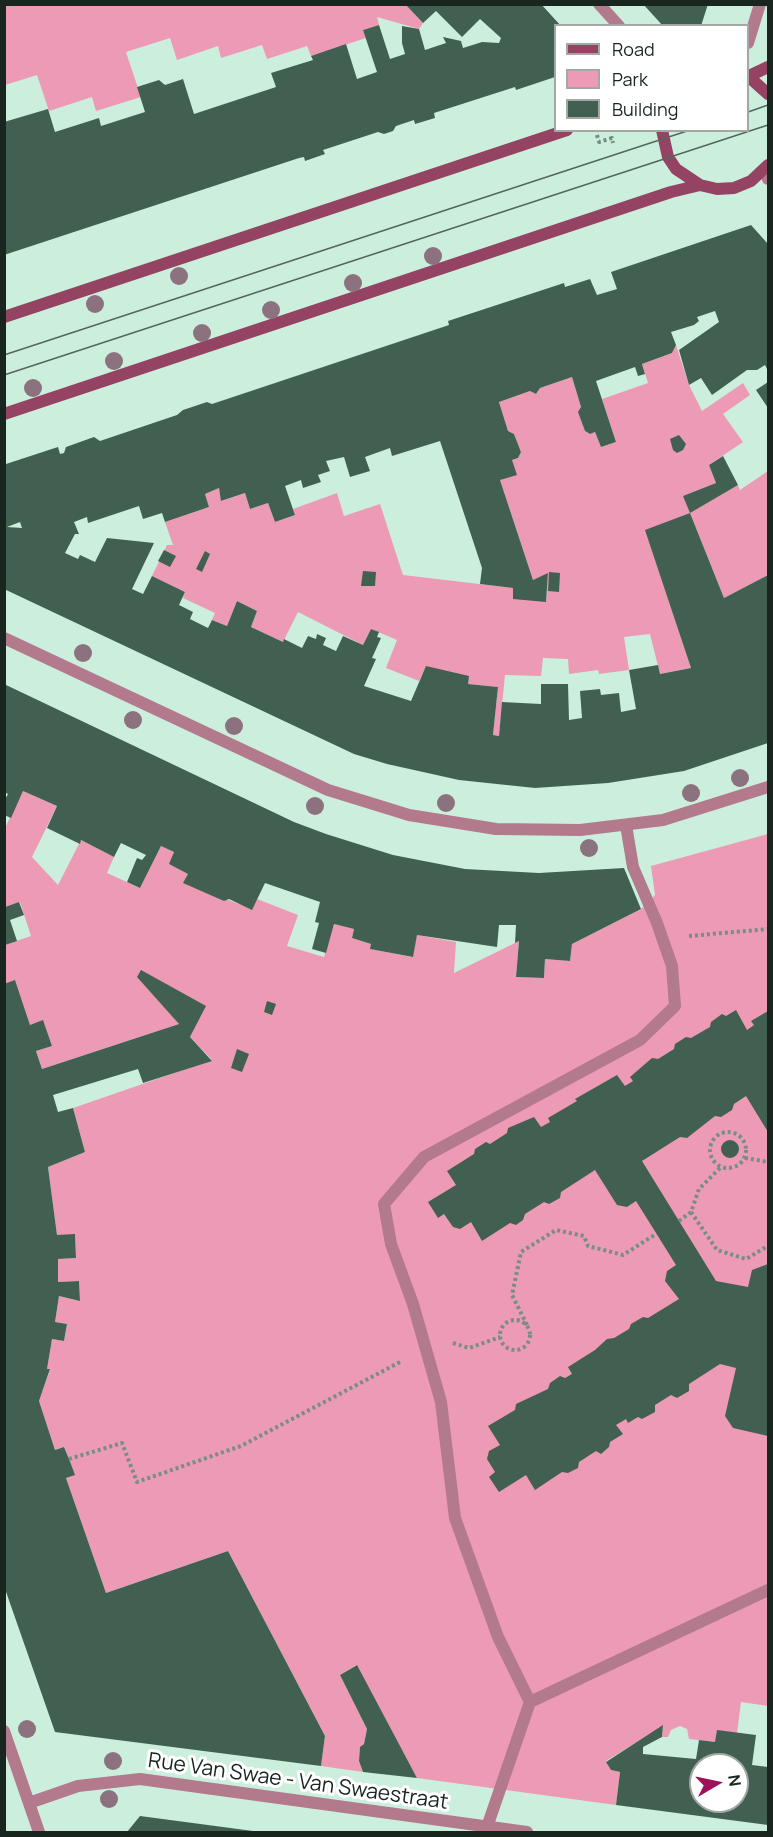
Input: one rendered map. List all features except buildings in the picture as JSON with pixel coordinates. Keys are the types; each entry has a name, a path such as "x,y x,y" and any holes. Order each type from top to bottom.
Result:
{"street":[{"path":"598,4 617,24"},
{"path":"749,37 760,4"},
{"path":"749,76 768,67"},
{"path":"749,77 768,94"},
{"path":"4,317 561,132"},
{"path":"663,132 672,163 687,178 700,185 717,189 734,188 767,171"},
{"path":"4,414 700,185"},
{"path":"4,638 328,790 409,815 496,829 570,830 663,820 768,787"},
{"path":"487,1827 530,1702 498,1637 455,1518 441,1402 422,1335 391,1244 384,1204 424,1157 640,1040 675,1006 672,966 657,923 633,867 626,825"},
{"path":"530,1702 768,1590"},
{"path":"5,1735 39,1833"},
{"name":"Rue Van Swae - Van Swaestraat","path":"29,1803 78,1786 140,1779 527,1833"}],"path":[{"path":"597,135 599,142 612,138 613,143"},
{"path":"657,923 676,934 699,937 768,929"},
{"path":"728,1131 737,1134 743,1140 745,1158 740,1165 732,1169 720,1168 711,1161 708,1149 713,1139 720,1133 728,1131"},
{"path":"745,1158 768,1162"},
{"path":"679,1221 691,1212 699,1189 720,1168"},
{"path":"691,1212 717,1250 746,1260 768,1246"},
{"path":"528,1325 519,1319 509,1320 502,1327 500,1337 504,1346 512,1350 520,1350 528,1344 531,1336 528,1325 512,1295 521,1252 556,1230 584,1236 588,1246 623,1254 656,1234"},
{"path":"69,1460 123,1443 137,1482 241,1446 404,1360 422,1335 469,1348 500,1337"}],"green space":[{"path":"405,4 423,23 419,29 377,17 379,25 363,30 366,38 311,56 307,46 267,59 262,45 221,58 218,46 177,60 170,38 126,52 141,97 96,111 92,97 49,111 37,75 5,85 5,5"},
{"path":"676,345 689,385 702,411 743,383 750,395 723,414 743,442 709,465 716,483 684,496 690,512 738,485 740,490 768,471 768,575 724,598 690,513 646,531 691,668 660,674 650,634 624,637 629,670 599,674 598,670 569,674 568,659 543,658 541,676 505,675 499,736 493,735 498,687 468,684 426,667 419,681 386,668 397,640 371,629 363,645 298,612 283,642 251,627 257,611 237,601 227,626 212,620 215,613 183,598 185,592 152,576 167,545 173,545 165,522 209,507 205,494 219,488 222,501 245,493 250,509 268,503 275,522 295,515 293,509 337,493 344,516 380,504 403,575 513,588 546,602 548,574 533,580 500,480 512,460 518,458 521,452 514,434 508,431 499,402 530,391 536,394 540,388 572,377 585,431 590,434 595,432 601,447 616,442 602,399 648,383 642,364 672,353"},
{"path":"23,791 57,806 32,857 58,885 81,840 114,857 107,873 140,888 161,846 174,852 170,864 188,874 184,883 252,909 257,899 298,915 287,946 324,957 334,924 354,929 352,938 371,944 371,949 412,957 417,935 456,942 454,973 519,941 516,977 544,978 545,959 570,961 572,944 641,909 655,895 651,866 768,834 768,1706 741,1702 737,1733 715,1742 689,1739 687,1729 680,1726 671,1730 668,1737 662,1737 663,1726 606,1761 611,1770 620,1772 616,1805 417,1778 356,1665 340,1675 367,1729 364,1744 360,1748 359,1761 363,1772 321,1766 325,1736 228,1551 106,1593 66,1478 74,1475 69,1459 64,1447 55,1450 39,1401 50,1370 47,1369 52,1339 64,1341 67,1324 55,1322 59,1296 80,1301 79,1281 58,1282 58,1259 76,1258 75,1235 57,1235 48,1167 85,1152 73,1108 212,1060 190,1037 205,1007 141,971 179,1024 42,1069 36,1051 52,1046 43,1021 30,1025 15,981 5,984 4,945 31,936 20,902 5,907 5,828"}],"tram line":[{"path":"749,112 768,105"},
{"path":"749,131 768,125"},
{"path":"4,355 684,132"},
{"path":"4,375 747,132"}]}
